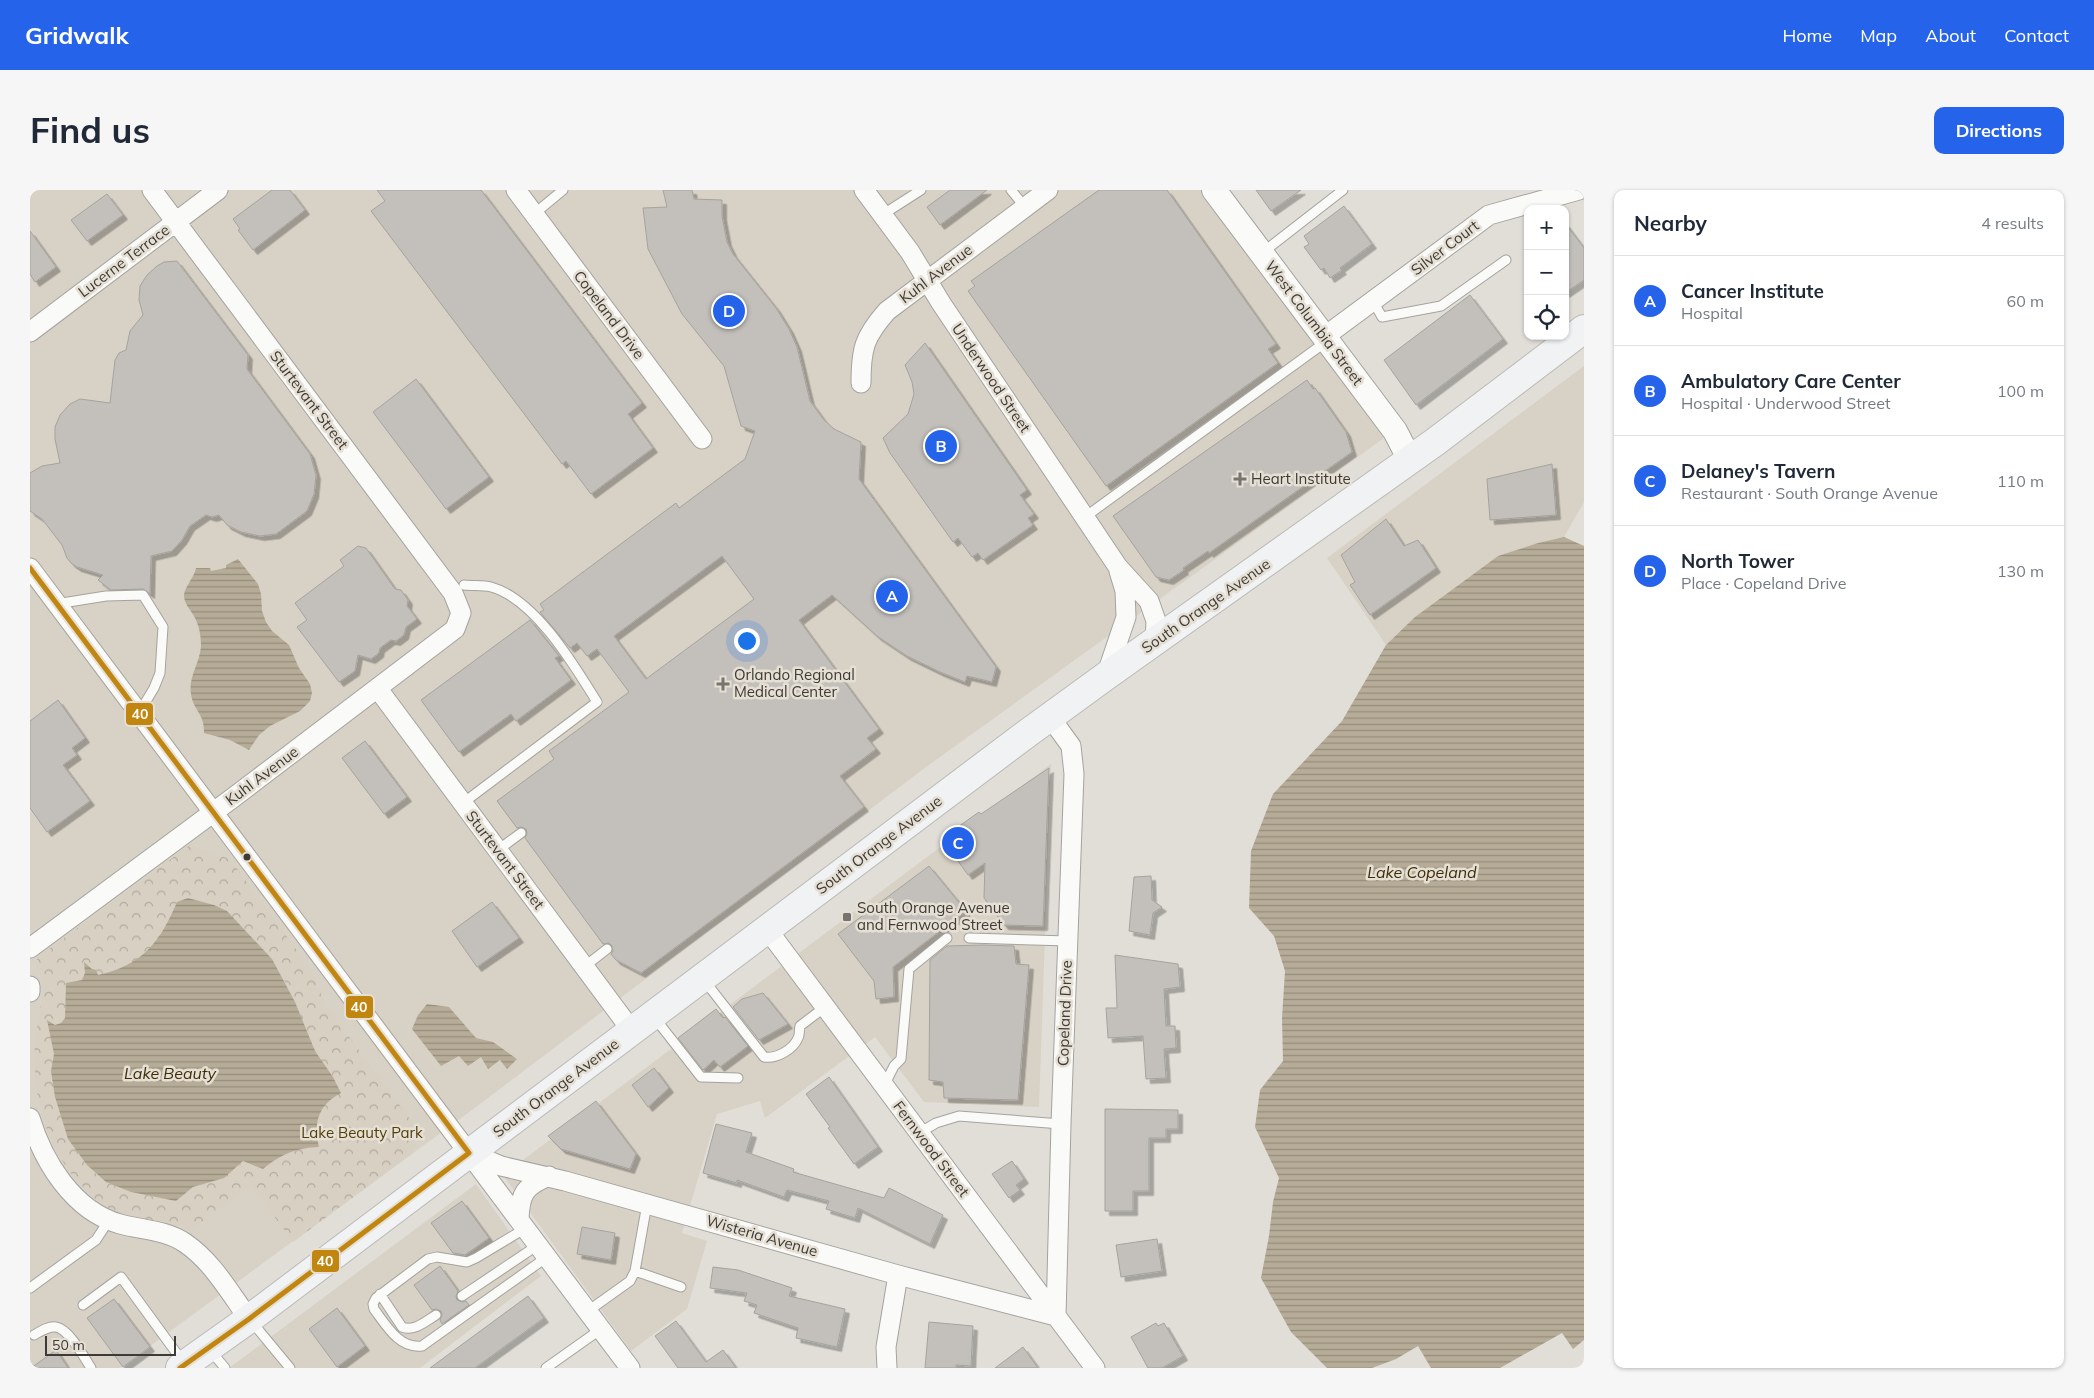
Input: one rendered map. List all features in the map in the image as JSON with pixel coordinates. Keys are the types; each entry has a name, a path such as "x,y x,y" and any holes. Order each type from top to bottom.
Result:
{"main road":[{"name":"South Orange Avenue","path":"182,1366 217,1358 249,1319 469,1153 1050,717 1410,460 1584,329"}],"street":[{"name":"Sturtevant Street","path":"152,190 453,594 461,613"},
{"name":"Lucerne Terrace","path":"30,332 218,190"},
{"name":"Copeland Drive","path":"516,190 702,439"},
{"name":"Underwood Street","path":"864,190 910,252 1118,568 1149,601 1156,621 1155,643"},
{"name":"Kuhl Avenue","path":"861,383 861,363 867,336 887,311 1048,190"},
{"name":"West Columbia Street","path":"1214,190 1394,431 1410,460"},
{"name":"Silver Court","path":"1326,339 1373,301 1489,215 1579,190"},
{"path":"30,568 630,1368"},
{"name":"Underwood Street","path":"1106,676 1122,634 1126,617 1126,591 1118,568"},
{"name":"Kuhl Avenue","path":"30,948 378,689 454,629 461,613"},
{"name":"Sturtevant Street","path":"378,689 584,967 642,1023"},
{"name":"Copeland Drive","path":"1050,717 1068,740 1071,746 1073,761 1056,1316"},
{"name":"Fernwood Street","path":"767,929 1095,1368"},
{"path":"30,986 30,992"},
{"path":"30,1118 44,1154 66,1186 89,1208 120,1224 164,1233 184,1242 205,1260 249,1319"},
{"name":"Wisteria Avenue","path":"469,1153 501,1166 549,1176 898,1275 1056,1316"},
{"path":"522,1223 520,1204 523,1194 536,1182 549,1176"},
{"path":"887,1368 886,1347 898,1275"}],"lane":[{"path":"534,214 563,190"},
{"path":"882,214 921,190"},
{"path":"1011,190 1025,207"},
{"path":"1262,253 1343,190"},
{"path":"1373,301 1382,317 1441,306 1506,260"},
{"path":"1084,517 1326,339"},
{"path":"463,803 597,702 571,659 535,616 510,595 490,587 464,585"},
{"path":"56,604 106,596 143,595 163,626 160,673 154,688 138,713"},
{"path":"498,850 521,833"},
{"path":"884,1087 894,1066 901,1058 909,969 947,938"},
{"path":"969,938 1068,941"},
{"path":"584,967 607,949"},
{"path":"702,978 764,1057 779,1056 792,1046 798,1038 800,1026 825,1007"},
{"path":"642,1023 701,1077 738,1078"},
{"path":"919,1133 936,1123 958,1116 1061,1124"},
{"path":"588,1311 630,1281 635,1271 647,1204"},
{"path":"30,1288 96,1240 109,1220"},
{"path":"522,1223 476,1258 467,1262 438,1257 428,1259 380,1294 373,1304 374,1309 402,1342 413,1347 422,1346 543,1251"},
{"path":"462,1296 543,1251"},
{"path":"635,1271 681,1287"},
{"path":"82,1305 120,1277 182,1366"},
{"path":"380,1294 402,1327 407,1329 414,1328 436,1314"},
{"path":"249,1319 290,1368"},
{"path":"34,1335 46,1328 57,1327 69,1334 91,1368"},
{"path":"546,1368 601,1329"}],"shaded area":[{"name":"Orlando Regional Medical Center","path":"30,190 1214,190 1388,435 926,767 472,1110 120,1368 30,1368"},
{"path":"1584,366 1584,502 1564,537 1498,556 1415,617 1386,645 1327,558"},
{"path":"1051,764 1039,1107 924,1102 875,1037 765,1118 760,1101 717,1114 682,1233 707,1241 687,1309 631,1351 503,1175"},
{"path":"476,1184 541,1276 420,1368 229,1368"}],"green space":[{"name":"Lake Beauty Park","path":"190,845 230,859 310,968 325,1004 415,1126 413,1153 293,1242 251,1185 192,1229 136,1217 106,1207 84,1189 73,1176 54,1146 42,1113 35,1079 35,1043 42,990 40,973 35,965 38,957","holes":["227,911 272,959 283,978 315,1051 333,1077 333,1097 323,1108 318,1120 319,1147 289,1153 263,1168 243,1160 224,1178 193,1187 176,1201 131,1192 106,1182 87,1165 51,1071 54,1054 48,1021 55,1025 61,1023 65,1018 66,983 82,980 85,973 85,963 98,975 121,968 140,958 148,951 169,922"]}],"water":[{"name":"Lake Copeland","path":"1564,537 1584,546 1584,1340 1573,1349 1562,1333 1500,1368 1431,1368 1418,1346 1396,1359 1372,1368 1327,1368 1291,1332 1261,1278 1273,1202 1279,1178 1255,1127 1260,1090 1283,1061 1282,1018 1285,971 1274,936 1249,908 1251,851 1273,794 1342,721 1386,645 1415,617 1498,556"},
{"path":"238,559 258,584 261,594 262,611 266,622 272,631 289,645 299,668 310,684 312,693 310,701 300,711 270,726 259,735 249,750 230,740 204,733 203,721 191,694 191,682 201,646 200,634 194,616 184,598 186,588 196,568 210,568 211,571 226,568 226,565"},
{"name":"Lake Beauty","path":"188,898 214,905 227,911 272,959 295,1002 315,1051 333,1077 341,1093 327,1103 319,1116 317,1138 319,1147 289,1153 276,1159 263,1169 243,1161 224,1178 193,1187 176,1201 131,1192 106,1182 87,1165 68,1139 55,1097 51,1071 54,1054 47,1020 55,1025 61,1023 65,1018 66,983 82,980 85,973 84,962 96,970 98,975 127,965 148,950 156,940 164,929 177,902"},
{"path":"427,1004 449,1007 476,1038 493,1042 517,1059 507,1069 500,1060 488,1069 481,1057 468,1066 459,1056 441,1066 412,1029 418,1015"}],"building":[{"path":"272,190 290,190 305,210 253,250 238,230 240,229 233,219"},
{"path":"377,190 481,190 642,403 628,414 653,448 591,494 566,461 562,464 371,211 385,201"},
{"path":"663,190 692,190 694,199 722,200 722,216 727,242 733,254 776,308 789,329 797,347 810,401 824,420 834,429 861,442 859,479 996,667 992,682 967,676 965,682 940,672 907,656 877,636 832,595 799,620 879,729 867,738 876,749 840,776 864,807 641,973 616,960 611,954 613,951 612,946 609,943 603,944 525,838 526,829 517,828 497,801 554,759 549,751 629,692 597,649 587,656 577,643 570,648 540,612 544,610 540,604 676,503 679,508 745,459 755,431 741,426 724,366 682,314 648,249 643,208 667,207","holes":["722,556 754,599 646,679 614,636"]},
{"path":"950,190 987,190 940,225 927,207"},
{"path":"1099,190 1167,190 1276,344 1268,349 1278,363 1106,486 968,291 975,286 971,281"},
{"path":"1256,190 1301,190 1271,211"},
{"path":"107,194 123,215 87,241 71,220"},
{"path":"1344,206 1372,244 1330,278 1324,268 1321,270 1304,247 1309,244 1304,236"},
{"path":"1569,228 1584,248 1584,280 1569,290"},
{"path":"30,231 56,267 35,282 30,274"},
{"path":"177,261 248,355 247,369 310,454 316,475 314,494 307,511 276,534 260,536 241,532 227,525 219,515 212,517 206,515 190,526 182,540 172,551 151,556 150,594 143,589 111,590 98,580 103,575 77,567 71,563 62,545 42,519 30,511 30,473 42,466 60,463 55,439 55,427 60,415 70,404 80,399 110,403 115,360 119,353 126,350 130,331 143,315 139,300 140,286 147,275 157,266 164,262"},
{"path":"1470,295 1503,339 1416,405 1384,360"},
{"path":"925,343 1027,490 1020,495 1034,514 1028,518 1033,525 983,560 978,553 972,557 958,538 953,542 890,453 883,438 908,414 914,394 912,382 905,365"},
{"path":"416,379 489,477 446,509 373,412"},
{"name":"Heart Institute","path":"1307,380 1313,389 1315,388 1346,432 1352,452 1209,553 1208,551 1183,568 1184,570 1169,580 1156,577 1113,516"},
{"path":"1552,464 1556,515 1490,520 1487,479"},
{"path":"1386,519 1404,546 1418,540 1436,568 1370,615 1350,585 1355,582 1341,555"},
{"path":"358,546 366,548 395,589 401,590 408,600 407,606 417,619 406,627 404,635 396,641 391,640 380,648 379,653 371,659 358,655 355,671 339,682 297,627 307,620 295,603 344,566 340,560"},
{"path":"530,620 559,656 555,658 571,680 516,721 511,714 459,752 421,700"},
{"path":"58,700 85,738 72,748 77,755 63,765 90,801 47,832 30,808 30,721"},
{"path":"365,741 407,797 384,814 342,758"},
{"path":"1049,768 1043,926 1004,925 984,898 985,863 968,875 943,840 950,836 948,834 979,812 981,814"},
{"path":"929,866 966,911 893,967 894,997 876,999 874,981 838,934"},
{"path":"1151,876 1152,900 1162,907 1153,913 1150,935 1129,931 1134,877"},
{"path":"492,902 519,938 477,967 452,931"},
{"path":"947,946 1014,946 1016,964 1029,965 1018,1100 944,1098 943,1082 929,1080 930,960"},
{"path":"1115,955 1178,964 1180,987 1164,989 1166,1026 1175,1026 1176,1048 1164,1049 1166,1078 1146,1079 1143,1036 1108,1038 1106,1008 1117,1008"},
{"path":"763,993 788,1024 759,1040 733,1007 742,999"},
{"path":"716,1009 723,1018 725,1017 748,1046 720,1067 714,1060 703,1070 678,1038"},
{"path":"654,1068 669,1088 648,1107 632,1085"},
{"path":"829,1077 878,1147 854,1164 806,1094"},
{"path":"596,1101 636,1154 630,1169 561,1149 548,1136"},
{"path":"1105,1109 1178,1110 1178,1129 1166,1129 1166,1138 1149,1138 1149,1191 1133,1191 1133,1211 1105,1211"},
{"path":"716,1124 752,1133 746,1152 794,1169 793,1172 884,1198 889,1188 943,1215 930,1244 858,1208 855,1218 826,1209 829,1201 787,1190 784,1197 737,1180 737,1183 703,1173"},
{"path":"1012,1161 1024,1179 1016,1185 1020,1190 1009,1198 992,1174"},
{"path":"462,1201 489,1238 465,1255 453,1253 431,1223"},
{"path":"582,1227 615,1233 611,1260 577,1254"},
{"path":"1157,1239 1162,1271 1121,1277 1116,1245"},
{"path":"440,1266 458,1291 457,1300 466,1301 469,1305 442,1324 440,1320 441,1311 432,1310 414,1285"},
{"path":"713,1267 738,1270 792,1288 789,1296 845,1309 837,1347 796,1338 798,1328 754,1313 757,1305 744,1301 747,1293 710,1288"},
{"path":"528,1296 544,1318 475,1368 430,1368"},
{"path":"114,1299 150,1347 123,1367 87,1318"},
{"path":"337,1308 365,1346 337,1367 309,1329"},
{"path":"676,1321 706,1362 723,1350 736,1368 678,1368 655,1336"},
{"path":"929,1322 973,1326 971,1366 956,1365 956,1368 925,1368"},
{"path":"1156,1323 1158,1326 1164,1323 1183,1356 1162,1368 1148,1368 1131,1337"},
{"path":"1023,1347 1038,1368 995,1368"},
{"path":"56,1350 68,1368 31,1368"}],"transit line":[{"name":"40","path":"30,568 469,1153"},
{"name":"40","path":"180,1368 249,1319 469,1153"}],"place":[{"name":"North Tower","path":"729,311"},
{"name":"Ambulatory Care Center","path":"941,446"},
{"name":"Heart Institute","path":"1240,479"},
{"name":"Cancer Institute","path":"892,596"},
{"name":"Orlando Regional Medical Center","path":"723,684"},
{"name":"Delaney's Tavern","path":"958,843"},
{"name":"South Orange Avenue and Fernwood Street","path":"847,917"}]}
